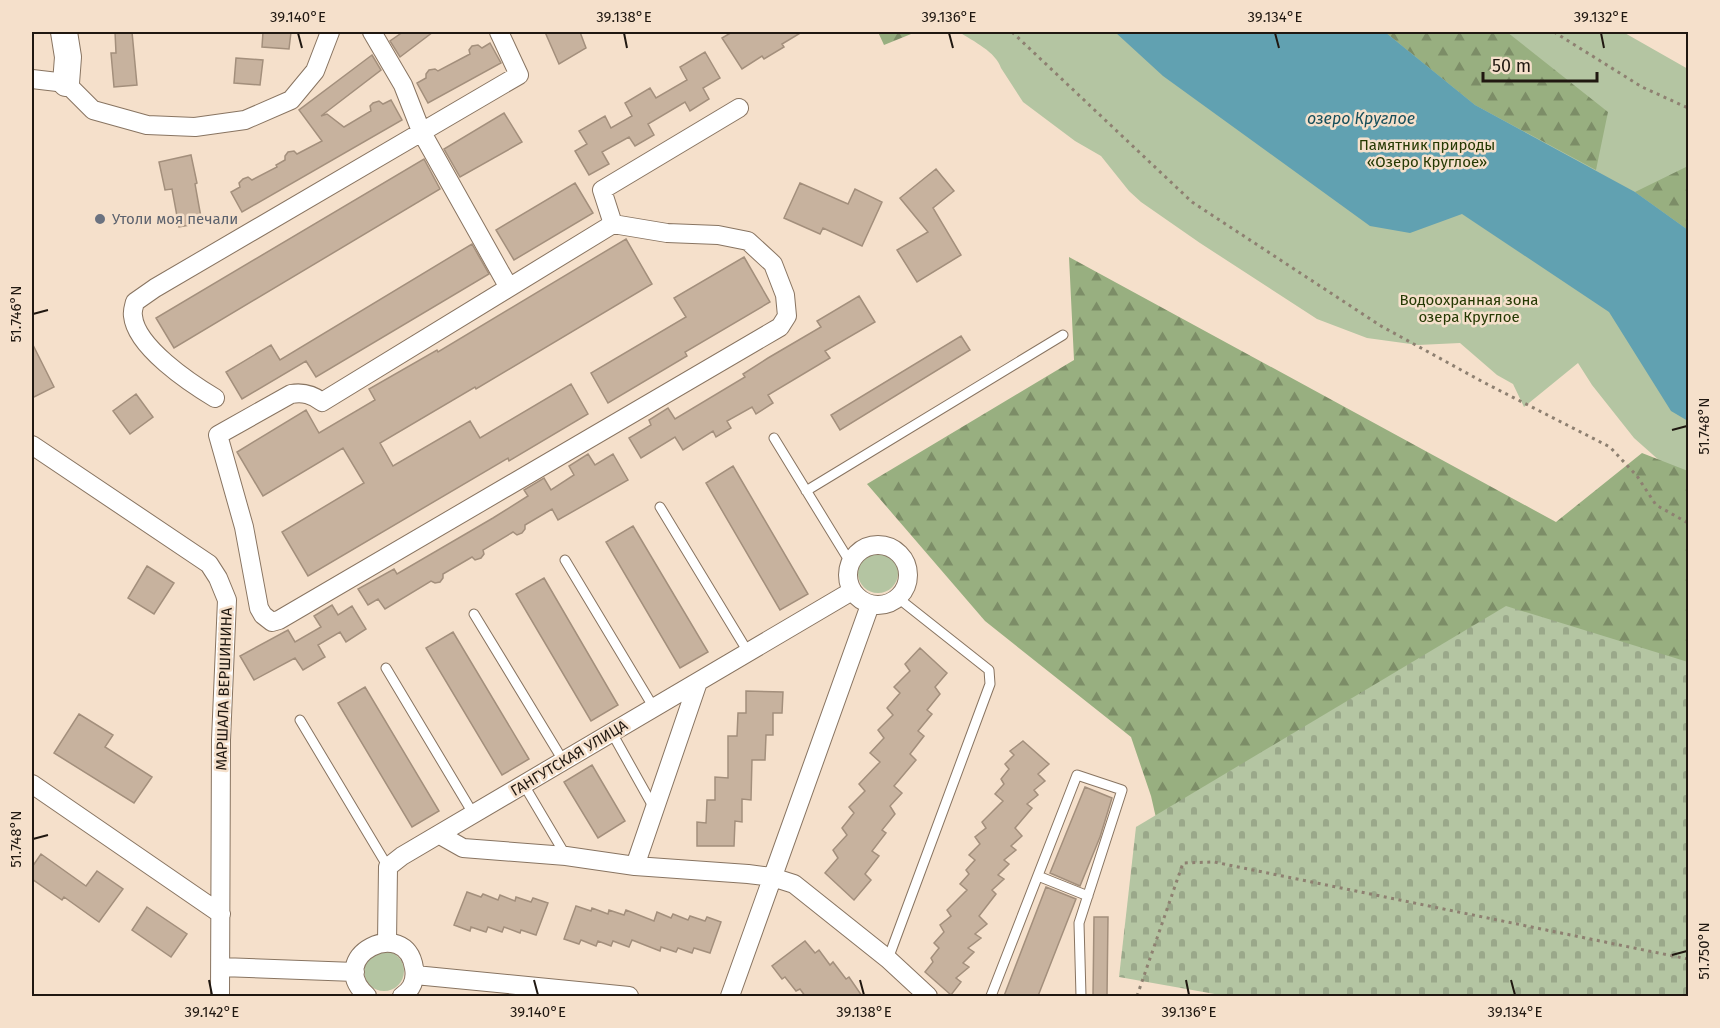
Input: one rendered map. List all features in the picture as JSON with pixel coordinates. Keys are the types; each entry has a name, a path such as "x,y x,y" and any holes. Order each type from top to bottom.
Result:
{"street":[{"path":"64,32 68,57 66,83"},
{"path":"32,79 66,83 93,110 147,125 195,127 245,120 291,100 315,71 330,32"},
{"path":"372,32 403,85 421,131 508,286"},
{"path":"215,398 195,386 151,350 135,325 132,314 135,302 155,288 519,75 498,32"},
{"path":"613,224 602,190 739,108"},
{"path":"613,224 667,233 718,235 748,241 773,264 785,295 787,316 780,327 272,622 263,615 255,595 244,527 218,435 291,394 302,392 322,402 508,286 613,224"},
{"name":"МАРШАЛА ВЕРШИНИНА","path":"32,446 209,564 227,600 221,740 220,996"},
{"path":"881,544 891,547 905,561 908,570 905,590 890,603 880,606 870,605 852,591 847,575 850,562 861,549 881,544"},
{"name":"ГАНГУТСКАЯ УЛИЦА","path":"388,867 402,856 852,591"},
{"path":"730,996 870,605"},
{"path":"635,866 698,682"},
{"path":"32,784 221,914"},
{"path":"440,835 463,848 566,856 635,866 748,874 772,877 794,884 888,959 928,996"},
{"path":"387,942 388,867"},
{"path":"367,996 356,982 354,972 357,962 361,953 377,943 387,942 396,944 411,956 415,975 412,985 402,996"},
{"path":"221,967 354,972"},
{"path":"415,975 629,996"}],"lane":[{"path":"806,491 1063,334"},
{"path":"774,438 850,562"},
{"path":"660,507 748,652"},
{"path":"565,560 654,708"},
{"path":"888,959 990,684 989,670 898,598"},
{"path":"474,614 564,762"},
{"path":"386,668 474,815"},
{"path":"300,720 388,867"},
{"path":"612,733 654,808"},
{"path":"991,996 1077,774 1122,790 1079,923 1081,996"},
{"path":"524,785 566,856"},
{"path":"1038,876 1088,896"}],"path":[{"path":"1012,32 1192,202 1381,327 1610,447 1637,476 1656,506 1689,523"},
{"path":"1554,32 1642,87 1689,108"},
{"path":"1137,996 1183,863 1214,862 1689,959"}],"green space":[{"path":"878,32 916,32 884,45"},
{"name":"Памятник природы «Озеро Круглое»","path":"959,32 1623,32 1688,69 1688,486 1634,438 1592,385 1578,363 1524,407 1513,384 1497,375 1460,343 1418,345 1367,338 1317,319 1141,202 1129,191 1101,156 1075,141 1023,102 994,57"},
{"path":"1385,32 1507,32 1608,112 1596,170 1475,105"},
{"path":"1688,166 1688,230 1635,192"},
{"path":"1069,257 1556,522 1642,453 1688,471 1688,943 1173,892 1151,796 1131,737 985,621 867,484 1074,360"},
{"path":"878,553 886,554 892,559 897,565 897,581 892,587 886,592 878,593 870,592 864,587 859,581 858,573 859,565 864,559 870,554"},
{"path":"1506,606 1688,662 1688,996 1226,996 1119,977 1136,827"},
{"path":"384,951 392,952 398,957 403,963 403,979 398,985 392,990 384,991 376,990 370,985 365,979 364,971 365,963 370,957 376,952"}],"water":[{"name":"озеро Круглое","path":"1115,32 1385,32 1475,105 1635,192 1688,230 1688,421 1671,411 1609,312 1462,214 1410,233 1370,226 1163,76"}],"building":[{"path":"115,32 132,32 137,85 114,87 111,53 116,53"},
{"path":"263,32 291,32 289,49 262,47"},
{"path":"403,32 433,32 400,57 390,41"},
{"path":"545,32 580,32 586,48 559,64"},
{"path":"732,32 802,32 782,44 784,47 764,59 762,56 742,69 722,38"},
{"path":"490,43 501,63 428,103 417,83 426,78 429,70 438,71 470,54 469,50 472,46 478,45 482,48"},
{"path":"705,52 720,78 703,88 709,99 690,111 685,102 648,124 654,135 635,146 629,137 602,152 609,164 589,175 575,151 587,144 579,131 605,116 611,128 632,116 625,103 650,88 656,98 687,80 680,67"},
{"path":"372,55 381,70 321,116 327,114 344,127 371,111 370,106 373,103 379,101 383,104 391,100 402,120 242,212 231,192 240,187 239,183 243,179 248,177 252,180 277,167 276,165 285,160 288,152 294,151 297,154 322,141 299,110"},
{"path":"236,58 263,60 260,85 234,83"},
{"path":"504,113 522,142 460,177 444,149"},
{"path":"191,155 202,223 179,227 172,189 165,190 159,162"},
{"path":"424,159 440,189 174,348 156,318"},
{"path":"936,169 954,191 933,208 961,255 917,282 897,250 928,232 900,198"},
{"path":"575,183 593,213 514,260 496,230"},
{"path":"800,183 848,204 855,189 882,202 862,246 823,228 820,234 784,218"},
{"path":"626,239 652,284 476,389 475,387 380,443 393,466 470,421 480,438 571,384 588,414 509,461 508,458 308,576 282,532 364,483 343,448 263,496 237,452 306,410 319,433 375,400 369,389 437,350 438,352"},
{"path":"472,244 489,274 316,377 306,361 242,399 226,372 271,345 280,360"},
{"path":"744,257 770,302 685,352 687,356 608,403 591,373 686,317 674,298"},
{"path":"859,296 875,322 825,351 830,358 768,395 773,403 756,414 752,407 727,421 731,428 716,437 713,431 683,450 675,437 641,458 629,438 651,425 649,420 668,408 675,419 745,377 743,374 768,358 821,327 817,321"},
{"path":"961,336 970,350 840,430 831,415"},
{"path":"32,343 54,387 32,398"},
{"path":"136,394 153,417 130,434 113,411"},
{"path":"588,454 595,465 613,454 628,480 558,520 552,509 525,525 522,533 517,535 513,532 483,550 484,554 481,558 475,560 472,557 443,574 440,582 431,581 385,609 378,599 368,605 358,589 394,569 397,574 493,518 528,496 524,490 544,478 551,490 574,475 569,466"},
{"path":"733,466 808,594 780,610 706,483"},
{"path":"633,526 708,652 680,668 606,542"},
{"path":"147,566 174,583 154,614 128,598"},
{"path":"544,578 618,705 591,721 516,594"},
{"path":"332,605 338,615 352,606 366,629 346,642 340,632 318,645 325,657 303,670 295,658 254,680 240,656 288,630 295,642 321,627 314,616"},
{"path":"453,632 529,759 502,775 426,648"},
{"path":"920,648 947,673 935,687 940,694 927,710 932,714 918,731 924,736 910,754 916,760 894,786 902,793 890,806 895,814 882,830 886,833 872,851 879,856 865,874 871,880 854,900 825,873 838,858 833,850 847,835 842,828 854,813 849,807 865,791 859,784 880,762 870,753 884,738 878,730 893,715 887,708 900,693 894,687 910,671 905,664"},
{"path":"365,687 439,811 412,827 338,703"},
{"path":"746,691 783,692 782,713 773,713 773,735 766,735 765,760 752,760 751,800 742,799 742,822 735,821 734,846 697,846 697,822 706,823 707,800 715,800 715,777 728,778 728,736 737,736 738,713 746,713"},
{"path":"79,714 113,735 105,747 152,777 134,803 54,753"},
{"path":"1023,741 1049,764 1038,774 1045,781 1034,790 1038,795 1027,804 1032,808 1015,828 1022,836 1011,846 1016,850 1004,860 1009,864 998,875 1004,879 992,890 996,894 979,916 987,924 975,934 981,938 968,948 974,952 963,963 969,967 956,978 961,982 951,995 925,972 933,962 931,958 939,948 934,943 944,932 940,925 951,916 947,910 967,890 960,884 969,874 966,870 975,860 969,855 980,844 975,837 986,828 982,822 1003,801 995,794 1004,784 1001,779 1009,769 1005,764 1014,755 1010,751"},
{"path":"592,765 625,821 598,838 564,782"},
{"path":"1085,787 1112,798 1100,837 1080,886 1050,873"},
{"path":"41,854 86,886 97,871 123,889 99,922 64,897 62,900 32,879 32,867"},
{"path":"1046,887 1076,899 1038,996 1004,996"},
{"path":"467,892 481,897 483,894 498,900 500,895 515,901 516,897 531,902 533,898 548,903 536,935 521,930 520,933 504,927 502,932 488,927 486,932 471,927 470,931 454,925"},
{"path":"576,906 591,911 592,908 608,914 609,910 624,915 626,910 654,921 657,912 671,918 673,914 688,920 690,916 705,921 707,917 721,922 710,953 694,948 692,953 678,948 676,952 661,947 660,951 632,940 629,947 613,941 611,946 598,941 596,946 581,940 579,944 564,939"},
{"path":"147,907 187,934 171,957 132,930"},
{"path":"1094,917 1108,917 1107,996 1093,996"},
{"path":"805,941 815,953 819,950 830,965 833,962 846,979 849,977 862,996 805,996 800,989 796,991 785,977 782,979 772,966"}],"place":[{"name":"Утоли моя печали","path":"100,219"}],"park label":[{"name":"Водоохранная зона озера Круглое","path":"1469,308"}]}
